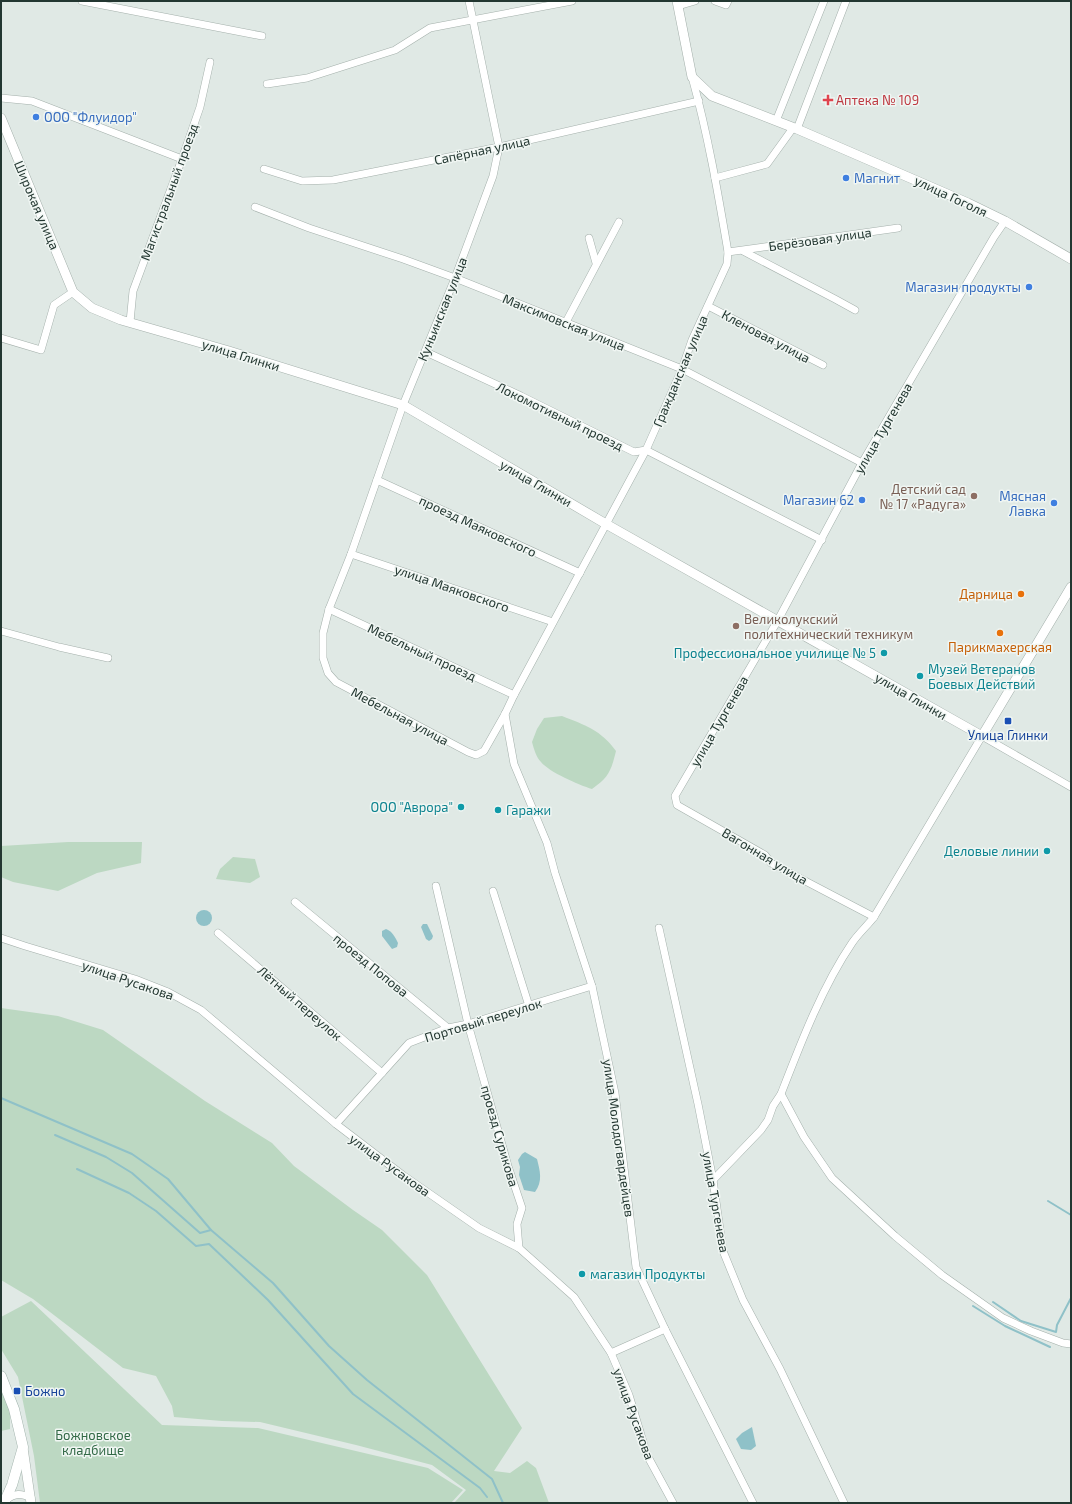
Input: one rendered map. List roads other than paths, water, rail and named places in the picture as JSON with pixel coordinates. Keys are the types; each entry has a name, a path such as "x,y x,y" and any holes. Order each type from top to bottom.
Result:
{"main road":[{"path":"1,1376 14,1409 23,1447 12,1485 5,1502"}],"street":[{"path":"82,1 262,36"},
{"name":"Куньинская улица","path":"328,673 323,658 323,633 329,609 351,554 403,405 426,352 493,176 499,148 468,1"},
{"path":"267,84 307,78 395,50 430,28 572,1"},
{"path":"678,3 695,1"},
{"path":"715,1 726,5 728,1"},
{"path":"779,122 824,1"},
{"path":"715,178 767,164 795,129 846,1"},
{"name":"Гражданская улица","path":"476,755 484,751 505,714 646,450 682,368 692,340 727,264 728,252 715,178 699,101 692,77 678,3"},
{"name":"Магистральный проезд","path":"130,322 133,291 200,107 210,62"},
{"name":"улица Гоголя","path":"692,77 712,96 779,122 968,203 1005,221 1071,259"},
{"path":"1,98 32,101 182,159"},
{"name":"Сапёрная улица","path":"264,169 302,181 333,180 499,148 699,101"},
{"name":"Широкая улица","path":"1,118 73,292"},
{"name":"Максимовская улица","path":"255,207 309,228 455,278 682,368 862,463"},
{"name":"улица Тургенева","path":"677,805 676,796 778,620 862,463 994,236 1005,221"},
{"path":"566,322 619,222"},
{"name":"Берёзовая улица","path":"728,252 898,228"},
{"path":"589,238 596,263"},
{"name":"Берёзовая улица","path":"743,251 855,310"},
{"path":"1,338 41,350 54,305 73,292"},
{"name":"улица Глинки","path":"73,292 92,308 130,322 403,405 606,524 1071,787"},
{"name":"Кленовая улица","path":"708,306 823,365"},
{"name":"Локомотивный проезд","path":"426,352 521,396 634,452 646,450 822,540"},
{"name":"проезд Маяковского","path":"377,480 580,573"},
{"name":"улица Маяковского","path":"351,554 554,622"},
{"path":"713,1180 761,1130 768,1120 772,1106 781,1094 802,1041 831,980 852,943 874,917 1071,587"},
{"name":"Мебельный проезд","path":"329,609 514,695"},
{"path":"1,631 59,647 108,658"},
{"name":"Мебельная улица","path":"328,673 336,682 350,690 476,755"},
{"name":"улица Молодогвардейцев","path":"505,714 514,764 547,843 555,873 592,986 615,1094 636,1267 665,1329 753,1503"},
{"name":"Вагонная улица","path":"677,805 764,854 771,863 874,917"},
{"path":"436,886 468,1024"},
{"path":"493,891 529,1006"},
{"name":"проезд Попова","path":"295,902 448,1028"},
{"name":"улица Тургенева","path":"659,928 698,1104 713,1180 723,1251 742,1300 780,1369 844,1503"},
{"name":"Лётный переулок","path":"218,933 382,1073"},
{"name":"улица Русакова","path":"1,938 135,980 168,992 201,1010 336,1124 404,1176 479,1228 519,1248 574,1297 611,1353 629,1395 647,1455 673,1503"},
{"name":"Портовый переулок","path":"336,1124 409,1043 448,1028 468,1024 592,986"},
{"name":"проезд Сурикова","path":"468,1024 508,1166 522,1208 517,1224 519,1248"},
{"path":"781,1094 804,1137 832,1178 895,1236 942,1275 1003,1318 1031,1331 1064,1343 1071,1344"},
{"path":"611,1353 665,1329"},
{"path":"23,1447 31,1501"},
{"path":"5,1502 13,1494 23,1494 31,1501"}],"water":[{"path":"204,910 211,915 212,918 207,925 204,926 197,921 196,918 201,911"},
{"path":"423,924 427,924 433,936 429,941 426,939 421,927"},
{"path":"386,929 394,936 398,943 397,947 392,949 382,936 382,931"},
{"path":"525,1152 537,1159 538,1163 540,1180 538,1188 535,1192 524,1190 519,1175 520,1167 518,1160"},
{"path":"752,1427 756,1446 751,1450 741,1449 736,1439"}],"waterway":[{"path":"1,1098 132,1154 168,1179 211,1230 273,1283 329,1346 367,1380 492,1479 503,1503"},
{"path":"55,1135 106,1157 132,1173 200,1233 211,1230"},
{"path":"77,1169 129,1193 156,1211 196,1246 209,1244 268,1300 353,1394 480,1488 487,1497"},
{"path":"1048,1201 1071,1215"},
{"path":"993,1302 1021,1321 1056,1332 1057,1325 1071,1298"},
{"path":"973,1306 1005,1326 1050,1347"}],"place":[{"name":"Аптека № 109","path":"828,100"},
{"name":"ООО \"Флуидор\"","path":"36,117"},
{"name":"Магнит","path":"846,178"},
{"name":"Магазин продукты","path":"1029,287"},
{"name":"Детский сад № 17 «Радуга»","path":"974,496"},
{"name":"Магазин 62","path":"862,500"},
{"name":"Мясная Лавка","path":"1054,503"},
{"name":"Дарница","path":"1021,594"},
{"name":"Великолукский политехнический техникум","path":"736,626"},
{"name":"Парикмахерская","path":"1000,633"},
{"name":"Профессиональное училище № 5","path":"884,653"},
{"name":"Музей Ветеранов Боевых Действий","path":"920,676"},
{"name":"Улица Глинки","path":"1008,721"},
{"name":"ООО \"Аврора\"","path":"461,807"},
{"name":"Гаражи","path":"498,810"},
{"name":"Деловые линии","path":"1047,851"},
{"name":"магазин Продукты","path":"582,1274"},
{"name":"Божно","path":"17,1391"}],"park label":[{"name":"Божновское кладбище","path":"93,1442"}]}
